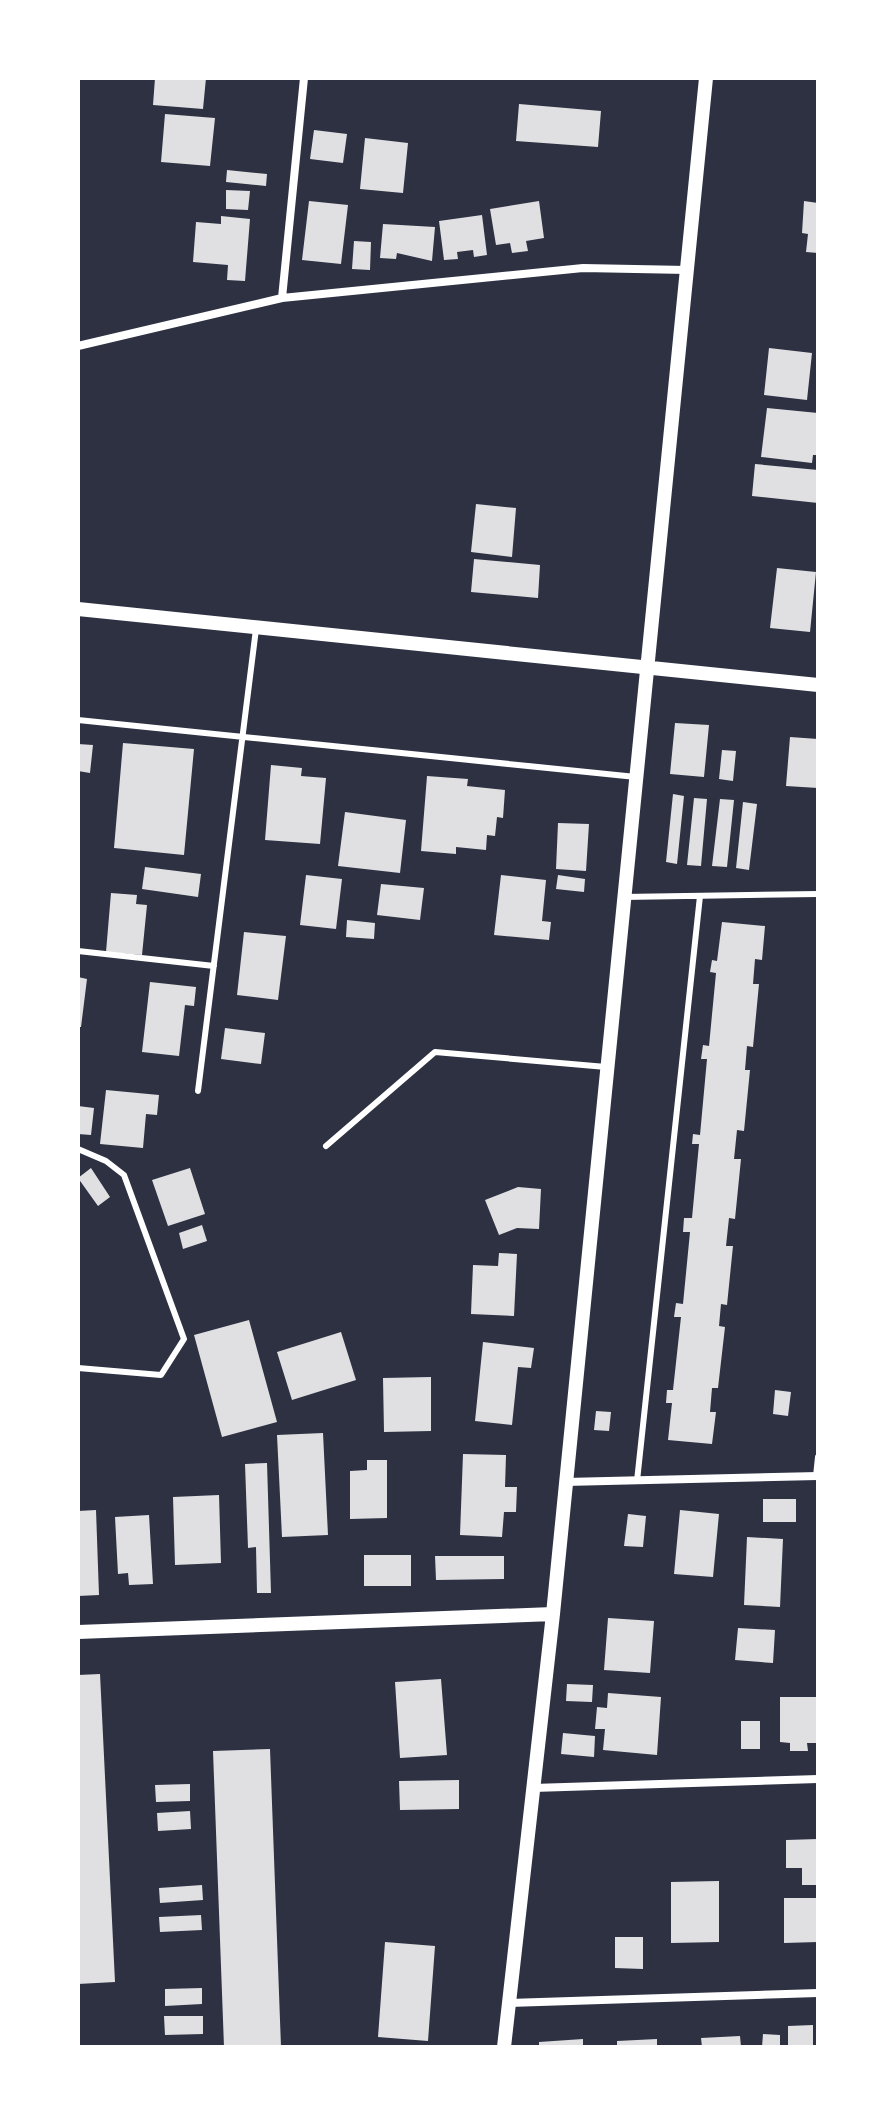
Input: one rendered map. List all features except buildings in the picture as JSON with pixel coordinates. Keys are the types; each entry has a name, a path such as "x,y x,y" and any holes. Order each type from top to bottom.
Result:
{"street":[{"path":"282,298 304,78"},
{"path":"504,2047 553,1614 706,78"},
{"path":"78,346 282,298 583,268 687,270"},
{"path":"78,609 256,629 647,665 818,685"},
{"path":"565,1482 817,1476"},
{"path":"78,1632 553,1614"},
{"path":"532,1788 818,1779"},
{"path":"508,2003 818,1993"}],"lane":[{"path":"198,1091 256,629"},
{"path":"78,720 636,777"},
{"path":"623,897 818,894"},
{"path":"637,1481 700,896"},
{"path":"78,951 214,966"},
{"path":"326,1146 435,1052 606,1067"},
{"path":"78,1149 106,1161 124,1175 184,1339 161,1375 78,1368"},
{"path":"817,1476 818,1457"}]}
